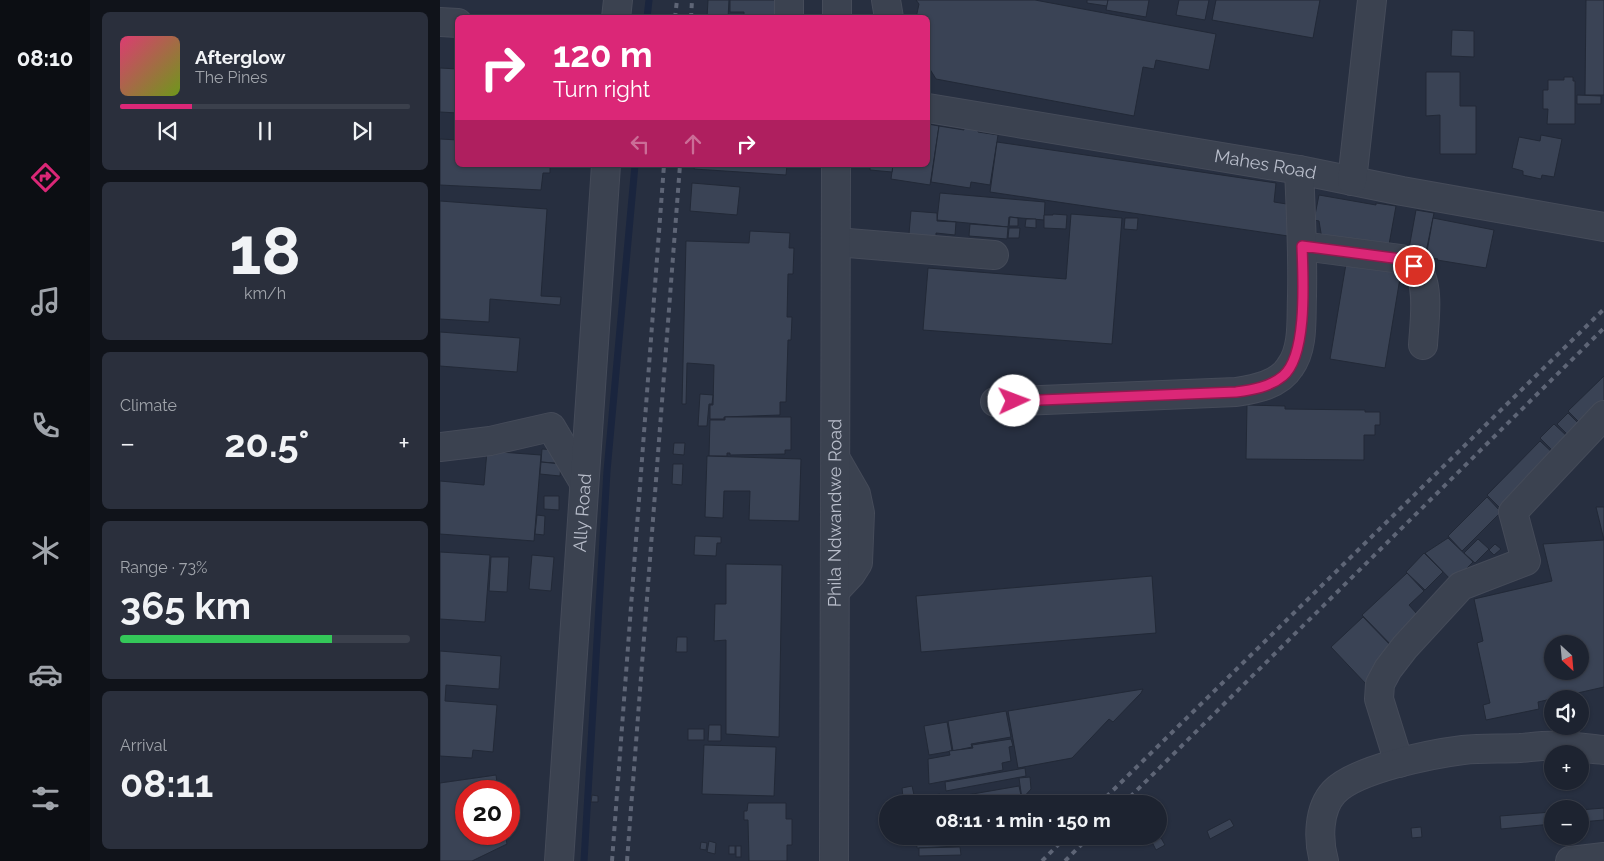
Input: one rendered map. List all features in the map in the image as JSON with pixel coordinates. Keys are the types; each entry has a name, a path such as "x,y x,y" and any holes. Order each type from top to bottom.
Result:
{"street":[{"path":"616,15 618,0"},
{"path":"789,0 789,15"},
{"path":"837,0 837,15"},
{"path":"886,0 888,15"},
{"path":"1352,181 1372,0"},
{"path":"440,22 455,23"},
{"name":"Mahes Road","path":"930,108 1299,170 1604,227"},
{"name":"Ally Road","path":"559,861 583,482 606,167"},
{"name":"Phila Ndwandwe Road","path":"834,861 836,167"},
{"path":"995,402 1236,392 1253,390 1283,376 1295,359 1301,326 1302,246 1299,170"},
{"path":"836,242 994,255"},
{"path":"1302,246 1401,259 1414,266 1420,272 1425,291 1423,345"},
{"path":"1400,763 1378,700 1380,684 1388,670 1405,647 1460,586 1526,561 1512,512 1604,415"},
{"path":"440,447 490,441 551,427 583,482"},
{"path":"1324,861 1320,849 1321,821 1325,807 1332,794 1358,776 1400,763 1463,750 1558,746 1604,750"},
{"path":"1570,861 1604,857"}],"building":[{"path":"708,0 729,0 728,15 707,15"},
{"path":"730,0 803,0 802,15 744,15 744,12 730,12"},
{"path":"916,0 1035,0 1216,34 1209,70 1156,60 1154,69 1143,67 1134,116 936,79 930,69 930,15 917,15 919,4"},
{"path":"1087,0 1108,0 1107,6 1087,3"},
{"path":"1108,0 1149,0 1146,17 1106,10"},
{"path":"1179,0 1209,0 1205,20 1176,15"},
{"path":"1216,0 1320,0 1313,38 1212,20"},
{"path":"1586,0 1604,0 1604,95 1585,95"},
{"path":"1452,30 1474,31 1474,57 1451,56"},
{"path":"440,68 455,69 455,113 440,112"},
{"path":"1426,72 1460,72 1460,106 1476,106 1476,154 1440,154 1440,115 1426,116"},
{"path":"1564,77 1573,77 1573,81 1575,81 1575,124 1547,124 1548,109 1543,109 1543,90 1548,90 1548,80 1564,80"},
{"path":"1577,95 1601,96 1601,104 1577,104"},
{"path":"930,124 939,126 930,185 891,179 893,167 930,167"},
{"path":"939,126 964,130 964,127 978,129 978,132 998,135 990,185 971,182 970,188 931,182"},
{"path":"1541,135 1562,139 1554,177 1542,175 1541,179 1523,175 1523,171 1512,168 1519,137 1540,141"},
{"path":"440,139 455,140 455,167 550,167 550,173 543,173 541,190 440,185"},
{"path":"997,142 1276,183 1274,202 1293,205 1288,236 990,192"},
{"path":"694,167 787,167 786,175 694,169"},
{"path":"870,167 893,167 892,172 870,170"},
{"path":"692,183 740,187 737,215 690,211"},
{"path":"940,193 1045,202 1044,220 1009,217 1008,227 937,220"},
{"path":"1319,195 1376,205 1376,203 1396,206 1388,250 1322,239 1319,221 1314,220"},
{"path":"440,201 547,209 541,296 561,297 560,305 490,299 489,322 440,319"},
{"path":"1416,210 1434,213 1425,257 1408,254"},
{"path":"911,211 937,213 937,221 956,222 955,235 936,233 936,237 876,232 909,234"},
{"path":"1071,214 1122,218 1112,344 923,330 928,268 1066,279"},
{"path":"1044,215 1067,215 1066,229 1044,228"},
{"path":"1010,217 1018,218 1018,226 1009,226"},
{"path":"1125,218 1138,218 1137,230 1124,229"},
{"path":"1433,218 1494,230 1486,268 1426,257"},
{"path":"1026,219 1036,219 1036,228 1025,227"},
{"path":"970,224 1008,227 1007,239 969,236"},
{"path":"1009,228 1020,228 1019,238 1008,238"},
{"path":"750,231 790,233 789,248 794,248 793,274 788,274 787,317 792,317 791,340 788,340 786,402 780,402 780,415 710,419 710,405 713,405 714,365 687,363 686,404 682,404 686,241 749,243"},
{"path":"1347,258 1402,266 1385,368 1330,359"},
{"path":"440,332 520,338 517,372 440,366"},
{"path":"1604,376 1604,404 1582,425 1568,411"},
{"path":"700,394 713,395 712,404 709,404 707,426 698,426"},
{"path":"1247,405 1285,406 1285,409 1365,410 1365,412 1380,412 1380,425 1375,425 1375,435 1364,435 1364,460 1246,459"},
{"path":"1568,413 1581,426 1570,437 1557,424"},
{"path":"725,417 791,417 791,450 785,450 785,454 730,455 730,453 727,453 727,456 709,456 710,420 725,420"},
{"path":"1554,424 1569,438 1555,453 1540,438"},
{"path":"1540,441 1555,455 1502,510 1487,495"},
{"path":"674,443 685,443 684,455 673,454"},
{"path":"542,449 557,450 555,463 541,462"},
{"path":"487,451 541,455 534,541 440,534 440,481 484,485"},
{"path":"707,456 801,459 799,521 749,520 750,491 724,491 723,518 705,517"},
{"path":"541,462 561,464 560,476 540,474"},
{"path":"673,464 683,464 682,485 672,484"},
{"path":"544,496 559,496 559,510 544,509"},
{"path":"1487,497 1501,512 1462,551 1448,536"},
{"path":"1596,507 1604,507 1604,540"},
{"path":"537,515 545,516 544,535 535,534"},
{"path":"695,536 721,537 721,543 717,543 716,556 694,555"},
{"path":"1448,538 1473,562 1453,582 1425,553"},
{"path":"1478,539 1489,549 1475,563 1464,553"},
{"path":"1604,540 1604,687 1589,690 1544,690 1544,701 1538,702 1539,709 1486,720 1483,705 1490,703 1477,643 1483,641 1474,599 1552,581 1543,544"},
{"path":"1495,544 1501,549 1494,555 1489,550"},
{"path":"440,552 490,555 485,622 440,619"},
{"path":"1424,553 1443,572 1425,590 1406,572"},
{"path":"532,555 554,557 551,591 529,589"},
{"path":"491,557 509,557 507,592 489,591"},
{"path":"726,564 782,565 779,737 726,734 726,640 714,641 715,604 726,604"},
{"path":"1407,573 1424,591 1409,605 1417,614 1411,620 1418,626 1395,649 1362,615"},
{"path":"1152,576 1156,633 921,652 916,596"},
{"path":"1363,617 1399,654 1366,684 1331,647"},
{"path":"677,637 687,637 687,652 676,652"},
{"path":"440,651 501,656 499,689 446,685 445,701 497,705 493,752 473,750 472,758 440,756"},
{"path":"1143,689 1113,722 1109,719 1072,758 1018,768 1008,711"},
{"path":"1006,711 1011,737 971,744 972,747 953,751 948,721"},
{"path":"947,722 952,751 929,755 924,726"},
{"path":"709,725 721,725 721,741 708,741"},
{"path":"688,729 704,729 704,740 688,740"},
{"path":"1011,739 1013,746 1009,747 1011,761 1002,763 1003,770 929,784 928,759 950,755 949,751 973,748 972,745"},
{"path":"704,745 776,747 774,796 702,794"},
{"path":"1025,768 1026,776 946,791 945,782"},
{"path":"496,775 497,780 461,780"},
{"path":"1030,777 1031,789 1026,795 1021,795 1019,778"},
{"path":"455,781 455,845 505,845 472,861 440,861 440,783"},
{"path":"912,786 914,795 903,795 902,788"},
{"path":"1019,786 1021,795 967,795"},
{"path":"592,795 598,796 598,802 591,802"},
{"path":"748,803 786,803 786,819 792,819 792,845 787,845 787,861 749,861 748,820 744,820 744,811 747,811"},
{"path":"1604,808 1604,820 1589,821 1589,809"},
{"path":"1544,813 1544,825 1501,829 1500,816"},
{"path":"1230,819 1234,826 1210,839 1207,831"},
{"path":"1421,827 1422,837 1412,838 1411,828"},
{"path":"709,841 716,843 715,854 707,852"},
{"path":"701,842 707,843 706,850 700,849"},
{"path":"917,845 959,846 917,848"},
{"path":"1154,845 1165,845 1156,850"},
{"path":"729,846 735,846 735,854 729,854"},
{"path":"736,846 741,846 741,857 736,857"},
{"path":"960,847 961,855 919,856 919,848"}],"waterway":[{"path":"647,15 649,0"},
{"path":"584,861 607,471 635,167"}],"railway":[{"path":"675,15 677,0"},
{"path":"691,15 692,0"},
{"path":"612,861 664,167"},
{"path":"627,861 680,167"},
{"path":"1108,795 1604,309"},
{"path":"1132,795 1604,328"},
{"path":"1042,861 1058,845"},
{"path":"1065,861 1081,845"}],"route":[{"path":"1014,401 1236,392 1265,386 1283,376 1290,368 1295,359 1299,344 1302,246 1401,259 1414,266"}]}
